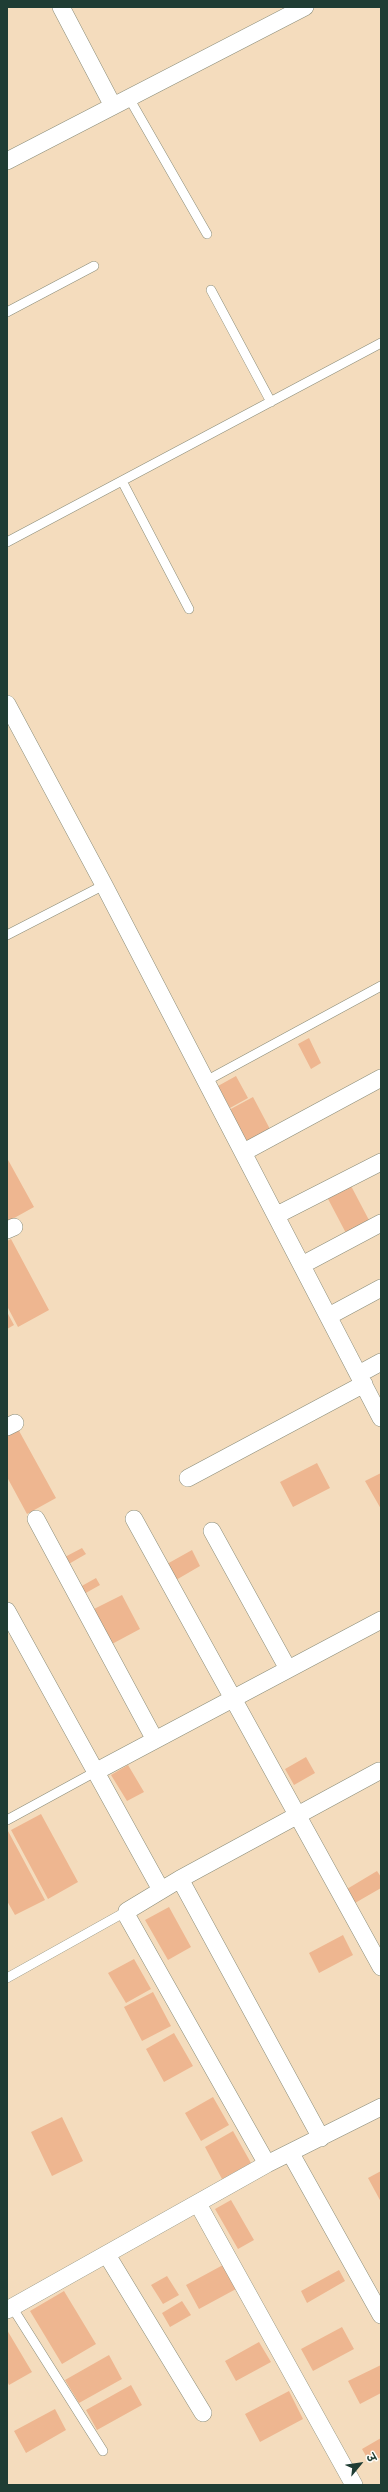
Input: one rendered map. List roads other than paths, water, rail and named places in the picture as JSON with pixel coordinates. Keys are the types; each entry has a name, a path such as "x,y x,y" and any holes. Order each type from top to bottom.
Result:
{"street":[{"path":"61,7 113,106"},
{"path":"7,161 305,7"},
{"path":"7,704 244,1152 381,1418"},
{"path":"244,1152 381,1078"},
{"path":"277,1215 381,1162"},
{"path":"302,1265 381,1223"},
{"path":"328,1316 381,1288"},
{"path":"188,1478 361,1379 381,1362"},
{"path":"36,1519 155,1740"},
{"path":"134,1519 381,1967"},
{"path":"212,1531 288,1669"},
{"path":"7,1611 160,1890"},
{"path":"95,1772 381,1620"},
{"path":"268,2164 127,1916 127,1911 160,1890 379,1771"},
{"path":"180,1879 321,2138"},
{"path":"10,2309 268,2164 381,2107"},
{"path":"290,2154 381,2315"},
{"path":"198,2204 354,2485"},
{"path":"107,2255 203,2413"}],"lane":[{"path":"129,98 207,234"},
{"path":"7,312 94,266"},
{"path":"212,290 271,402"},
{"path":"7,542 381,344"},
{"path":"122,481 189,609"},
{"path":"7,935 104,885"},
{"path":"206,1081 381,986"},
{"path":"7,1820 95,1772"},
{"path":"7,1978 127,1911"},
{"path":"10,2309 103,2451"}]}
